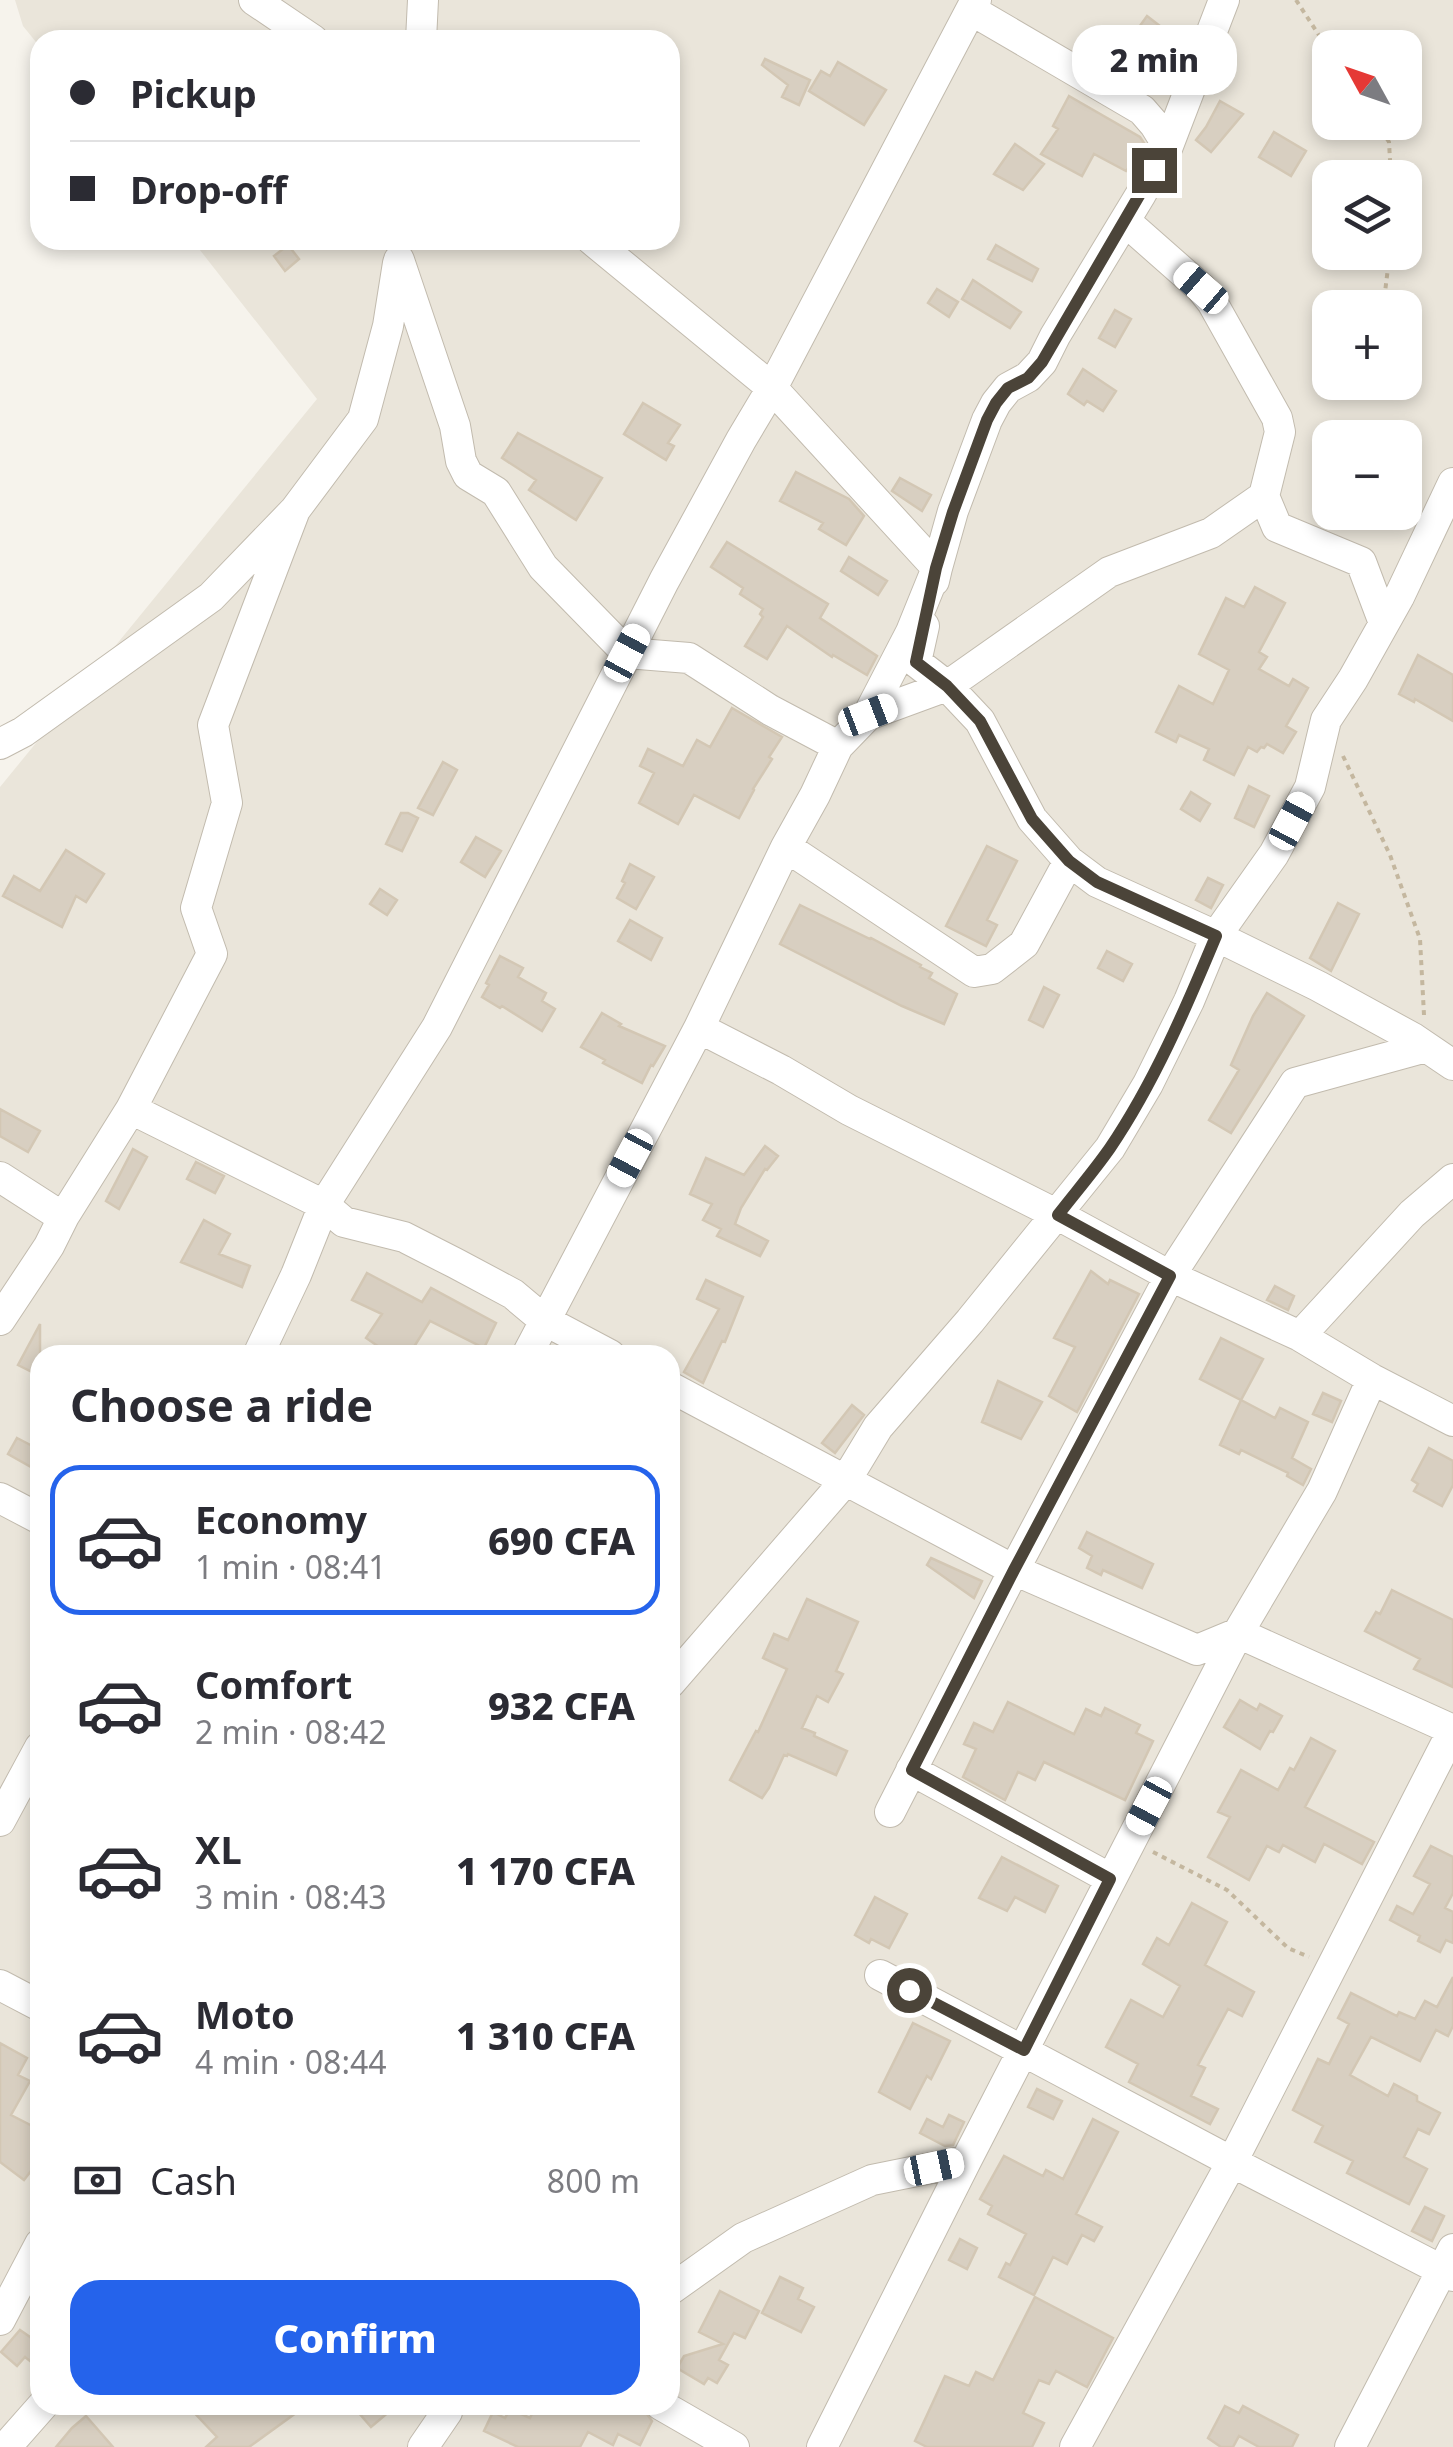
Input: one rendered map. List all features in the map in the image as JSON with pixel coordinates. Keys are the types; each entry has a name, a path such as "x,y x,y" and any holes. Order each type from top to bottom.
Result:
{"street":[{"path":"254,0 298,30"},
{"path":"422,30 423,0"},
{"path":"532,1345 699,1028 838,746 868,715 911,632 987,420 1008,388 1028,378 1042,362 1168,146 1224,0"},
{"path":"263,1345 324,1205 437,1026 627,653 974,5 1142,110 1156,124 1168,146"},
{"path":"1125,221 1212,302 1277,418 1280,432 1264,496 1277,526 1361,562 1384,624"},
{"path":"0,744 24,732 211,598 295,510 363,419 388,326 400,250"},
{"path":"400,250 455,426 461,461 468,475 496,492 542,566 627,653 689,658 770,710 838,746"},
{"path":"604,250 772,388 936,568"},
{"path":"680,1671 846,1480 878,1427 1110,1148 1148,1084 1216,936 1274,854 1310,787 1326,720 1400,597 1453,483"},
{"path":"868,715 947,686 1109,572 1211,533 1264,496"},
{"path":"0,1320 131,1109 212,954 196,908 227,803 213,725 295,510"},
{"path":"936,568 916,662 947,686 980,721 1032,819 1069,861 1097,882 1318,986 1453,1064"},
{"path":"786,847 974,972 992,970 1024,944 1069,861"},
{"path":"699,1028 1170,1276 1300,1336 1453,1421"},
{"path":"890,1812 1170,1276 1295,1083 1426,1047"},
{"path":"131,1109 324,1205 344,1222 404,1238 455,1263 513,1294 544,1320 591,1345"},
{"path":"0,1177 64,1216"},
{"path":"1300,1336 1412,1214 1453,1180"},
{"path":"822,2447 1238,1633 1322,1492 1372,1379"},
{"path":"680,1392 1014,1570 1113,1615 1196,1650 1238,1633 1453,1730 1232,2162 1075,2447"},
{"path":"0,1498 30,1514"},
{"path":"0,1822 30,1766"},
{"path":"912,1770 1110,1879"},
{"path":"880,1975 1232,2162 1449,2265 1350,2447"},
{"path":"0,1985 30,2001"},
{"path":"680,2283 743,2238 872,2180 966,2160"},
{"path":"0,2320 30,2263"},
{"path":"6,2447 34,2415"},
{"path":"423,2447 445,2415"},
{"path":"678,2415 734,2447"}],"path":[{"path":"1296,0 1316,30"},
{"path":"1326,720 1390,855 1420,939 1426,1047"},
{"path":"1131,1840 1227,1890 1288,1948 1332,1968"}],"shaded area":[{"path":"15,0 1453,0 1453,2447 0,2447 0,787 317,399 200,250 680,250 680,30 30,30 30,35"}],"building":[{"path":"1147,16 1169,33 1154,53 1132,37"},
{"path":"765,59 810,80 799,105 782,97 788,85 762,65"},
{"path":"838,62 886,90 864,125 809,91 821,71 830,76"},
{"path":"1069,96 1140,137 1146,146 1126,171 1094,154 1082,176 1041,154 1058,129 1053,126"},
{"path":"1220,101 1243,114 1211,152 1196,140"},
{"path":"1274,132 1306,151 1291,176 1259,157"},
{"path":"1015,144 1044,164 1023,190 994,174"},
{"path":"996,245 1038,269 1032,281 988,259"},
{"path":"282,250 292,250 299,259 285,271 274,256"},
{"path":"973,280 1021,312 1010,328 962,299"},
{"path":"937,289 958,302 949,317 928,303"},
{"path":"1115,310 1131,319 1115,347 1099,338"},
{"path":"1083,369 1116,391 1103,411 1068,394"},
{"path":"643,403 680,425 668,443 674,446 666,460 624,434"},
{"path":"518,433 602,478 576,520 529,490 536,480 502,458"},
{"path":"796,472 849,499 864,516 846,545 819,529 823,523 780,501"},
{"path":"900,478 931,495 922,511 892,491"},
{"path":"727,542 828,604 820,618 877,656 867,675 787,626 767,659 745,646 763,617 763,609 740,594 743,588 711,567"},
{"path":"849,557 887,581 878,595 841,571"},
{"path":"1255,587 1285,603 1259,652 1267,657 1259,669 1289,686 1293,679 1308,688 1286,726 1296,732 1283,753 1267,744 1257,752 1248,747 1234,775 1204,760 1209,749 1179,735 1176,742 1156,732 1179,686 1213,704 1229,670 1199,654 1226,598 1244,607"},
{"path":"1418,655 1453,675 1453,721 1399,694"},
{"path":"732,708 782,737 739,818 694,795 678,824 639,803 654,773 640,766 648,749 683,766 697,740 710,747"},
{"path":"443,762 457,770 433,815 418,808"},
{"path":"1249,786 1269,796 1254,827 1235,818"},
{"path":"1191,792 1210,804 1200,821 1181,809"},
{"path":"401,813 418,818 402,851 386,844"},
{"path":"476,837 501,851 485,877 461,862"},
{"path":"987,846 1017,861 987,920 997,925 986,946 946,926"},
{"path":"66,850 104,874 86,902 76,896 62,927 3,896 14,876 40,891"},
{"path":"630,864 654,877 636,909 617,898"},
{"path":"1208,878 1223,885 1211,908 1196,900"},
{"path":"380,889 397,900 387,915 370,904"},
{"path":"1338,903 1359,914 1331,971 1310,958"},
{"path":"800,905 871,938 932,973 929,978 957,994 944,1024 780,944"},
{"path":"630,920 662,938 651,960 618,941"},
{"path":"1107,951 1132,964 1123,981 1098,968"},
{"path":"500,956 523,968 518,977 546,993 542,1001 555,1009 542,1031 482,997"},
{"path":"1044,987 1059,995 1043,1027 1029,1020"},
{"path":"1267,993 1304,1016 1231,1133 1209,1120 1239,1070 1231,1065"},
{"path":"602,1013 619,1026 665,1046 642,1083 581,1047"},
{"path":"0,1109 40,1131 28,1152 0,1136"},
{"path":"765,1146 778,1156 765,1169 735,1224 768,1241 760,1256 717,1236 721,1229 703,1220 712,1204 690,1194 706,1158 744,1175"},
{"path":"133,1149 147,1157 119,1209 106,1201"},
{"path":"196,1162 224,1176 215,1193 187,1179"},
{"path":"204,1220 230,1234 219,1254 250,1266 242,1287 181,1262"},
{"path":"1091,1271 1108,1284 1110,1280 1139,1294 1077,1412 1049,1396 1075,1347 1054,1338"},
{"path":"367,1273 422,1302 431,1288 496,1323 485,1345 430,1321 415,1345 376,1345 366,1338 382,1314 352,1300"},
{"path":"706,1280 743,1297 703,1383 684,1372 719,1309 697,1299"},
{"path":"1275,1286 1294,1296 1288,1310 1267,1300"},
{"path":"40,1324 40,1345 30,1345 30,1371 18,1365"},
{"path":"1221,1338 1263,1359 1241,1400 1200,1379"},
{"path":"998,1381 1042,1402 1021,1439 982,1422"},
{"path":"1323,1393 1341,1401 1332,1422 1313,1414"},
{"path":"1241,1400 1275,1418 1280,1408 1308,1422 1292,1458 1311,1469 1303,1485 1288,1473 1241,1450 1239,1454 1220,1445"},
{"path":"852,1405 864,1415 835,1453 822,1443"},
{"path":"17,1438 30,1445 30,1466 8,1454"},
{"path":"1429,1448 1453,1461 1453,1485 1442,1506 1414,1491 1418,1484 1412,1480"},
{"path":"1087,1532 1153,1564 1142,1588 1103,1570 1101,1575 1087,1568 1092,1556 1079,1548"},
{"path":"931,1558 982,1581 974,1598 927,1565"},
{"path":"1392,1590 1453,1620 1453,1687 1414,1669 1420,1659 1365,1631 1376,1612 1380,1614"},
{"path":"807,1599 858,1622 836,1671 843,1674 828,1702 817,1696 802,1728 847,1751 836,1775 784,1755 762,1798 730,1780 787,1669 763,1658 774,1634 788,1640"},
{"path":"1240,1700 1257,1710 1260,1704 1282,1716 1260,1749 1224,1727"},
{"path":"1008,1702 1074,1734 1086,1709 1101,1716 1105,1708 1140,1725 1136,1733 1153,1741 1125,1800 1044,1762 1035,1780 1018,1772 1005,1800 963,1777 976,1749 964,1744 974,1723 993,1732"},
{"path":"1311,1738 1335,1751 1305,1807 1374,1842 1362,1864 1324,1844 1315,1862 1283,1845 1279,1852 1267,1846 1249,1880 1208,1857 1230,1817 1218,1812 1241,1770 1278,1790"},
{"path":"1431,1846 1453,1857 1453,1893 1445,1908 1453,1912 1453,1943 1446,1940 1440,1952 1390,1920 1397,1906 1413,1914 1430,1884 1414,1876"},
{"path":"1002,1857 1058,1886 1045,1912 1015,1897 1007,1911 979,1898"},
{"path":"875,1897 907,1914 889,1948 855,1935"},
{"path":"1192,1903 1227,1922 1205,1965 1254,1992 1242,2016 1228,2009 1198,2065 1205,2068 1191,2096 1218,2109 1210,2124 1129,2082 1138,2064 1106,2047 1131,2000 1163,2017 1180,1986 1143,1964 1157,1938 1169,1945"},
{"path":"1453,1977 1453,2026 1448,2036 1436,2030 1420,2061 1371,2037 1350,2075 1388,2096 1394,2084 1440,2113 1429,2134 1418,2129 1404,2157 1427,2169 1409,2204 1347,2173 1353,2161 1315,2142 1323,2126 1293,2110 1318,2059 1329,2064 1349,2024 1338,2018 1351,1993 1397,2016 1399,2012 1415,2019 1425,2001 1437,2007"},
{"path":"913,2023 950,2041 910,2109 879,2092"},
{"path":"0,2043 27,2058 18,2075 30,2081 11,2115 30,2125 30,2172 24,2180 0,2162"},
{"path":"1037,2089 1062,2101 1053,2119 1028,2107"},
{"path":"949,2115 964,2122 953,2145 945,2146 920,2133 927,2119 943,2127"},
{"path":"1093,2119 1118,2132 1076,2214 1102,2227 1094,2241 1082,2235 1067,2264 1053,2257 1034,2295 999,2277 1026,2234 988,2214 992,2206 980,2199 1004,2156 1043,2176 1046,2170 1063,2179"},
{"path":"1425,2207 1444,2216 1432,2241 1412,2231"},
{"path":"960,2239 977,2248 967,2269 949,2260"},
{"path":"780,2277 803,2288 798,2299 814,2307 801,2332 762,2313"},
{"path":"720,2291 759,2311 745,2338 734,2333 719,2360 728,2365 717,2383 708,2378 704,2384 680,2370 684,2356 723,2344 699,2332"},
{"path":"1035,2297 1113,2338 1087,2387 1056,2371 1049,2384 1039,2380 1023,2413 1044,2423 1032,2447 927,2447 915,2441 945,2376 969,2386 976,2372 993,2380"},
{"path":"20,2330 30,2337 30,2361 25,2357 17,2366 1,2352"},
{"path":"1225,2406 1239,2413 1243,2406 1298,2435 1292,2447 1259,2447 1239,2436 1233,2447 1221,2447 1208,2438"},
{"path":"196,2415 293,2415 249,2447 206,2447 217,2437"},
{"path":"361,2415 385,2415 371,2427"},
{"path":"492,2415 648,2415 652,2421 640,2445 618,2434 613,2445 588,2432 580,2447 518,2447 484,2431"},
{"path":"86,2416 113,2447 56,2447 72,2428"}],"route":[{"path":"909,1990 1024,2050 1110,1879 912,1770 1170,1276 1058,1215 1110,1148 1148,1084 1216,936 1097,882 1069,861 1032,819 980,721 947,686 916,662 936,568 987,420 1008,388 1028,378 1042,362 1154,170"}]}
